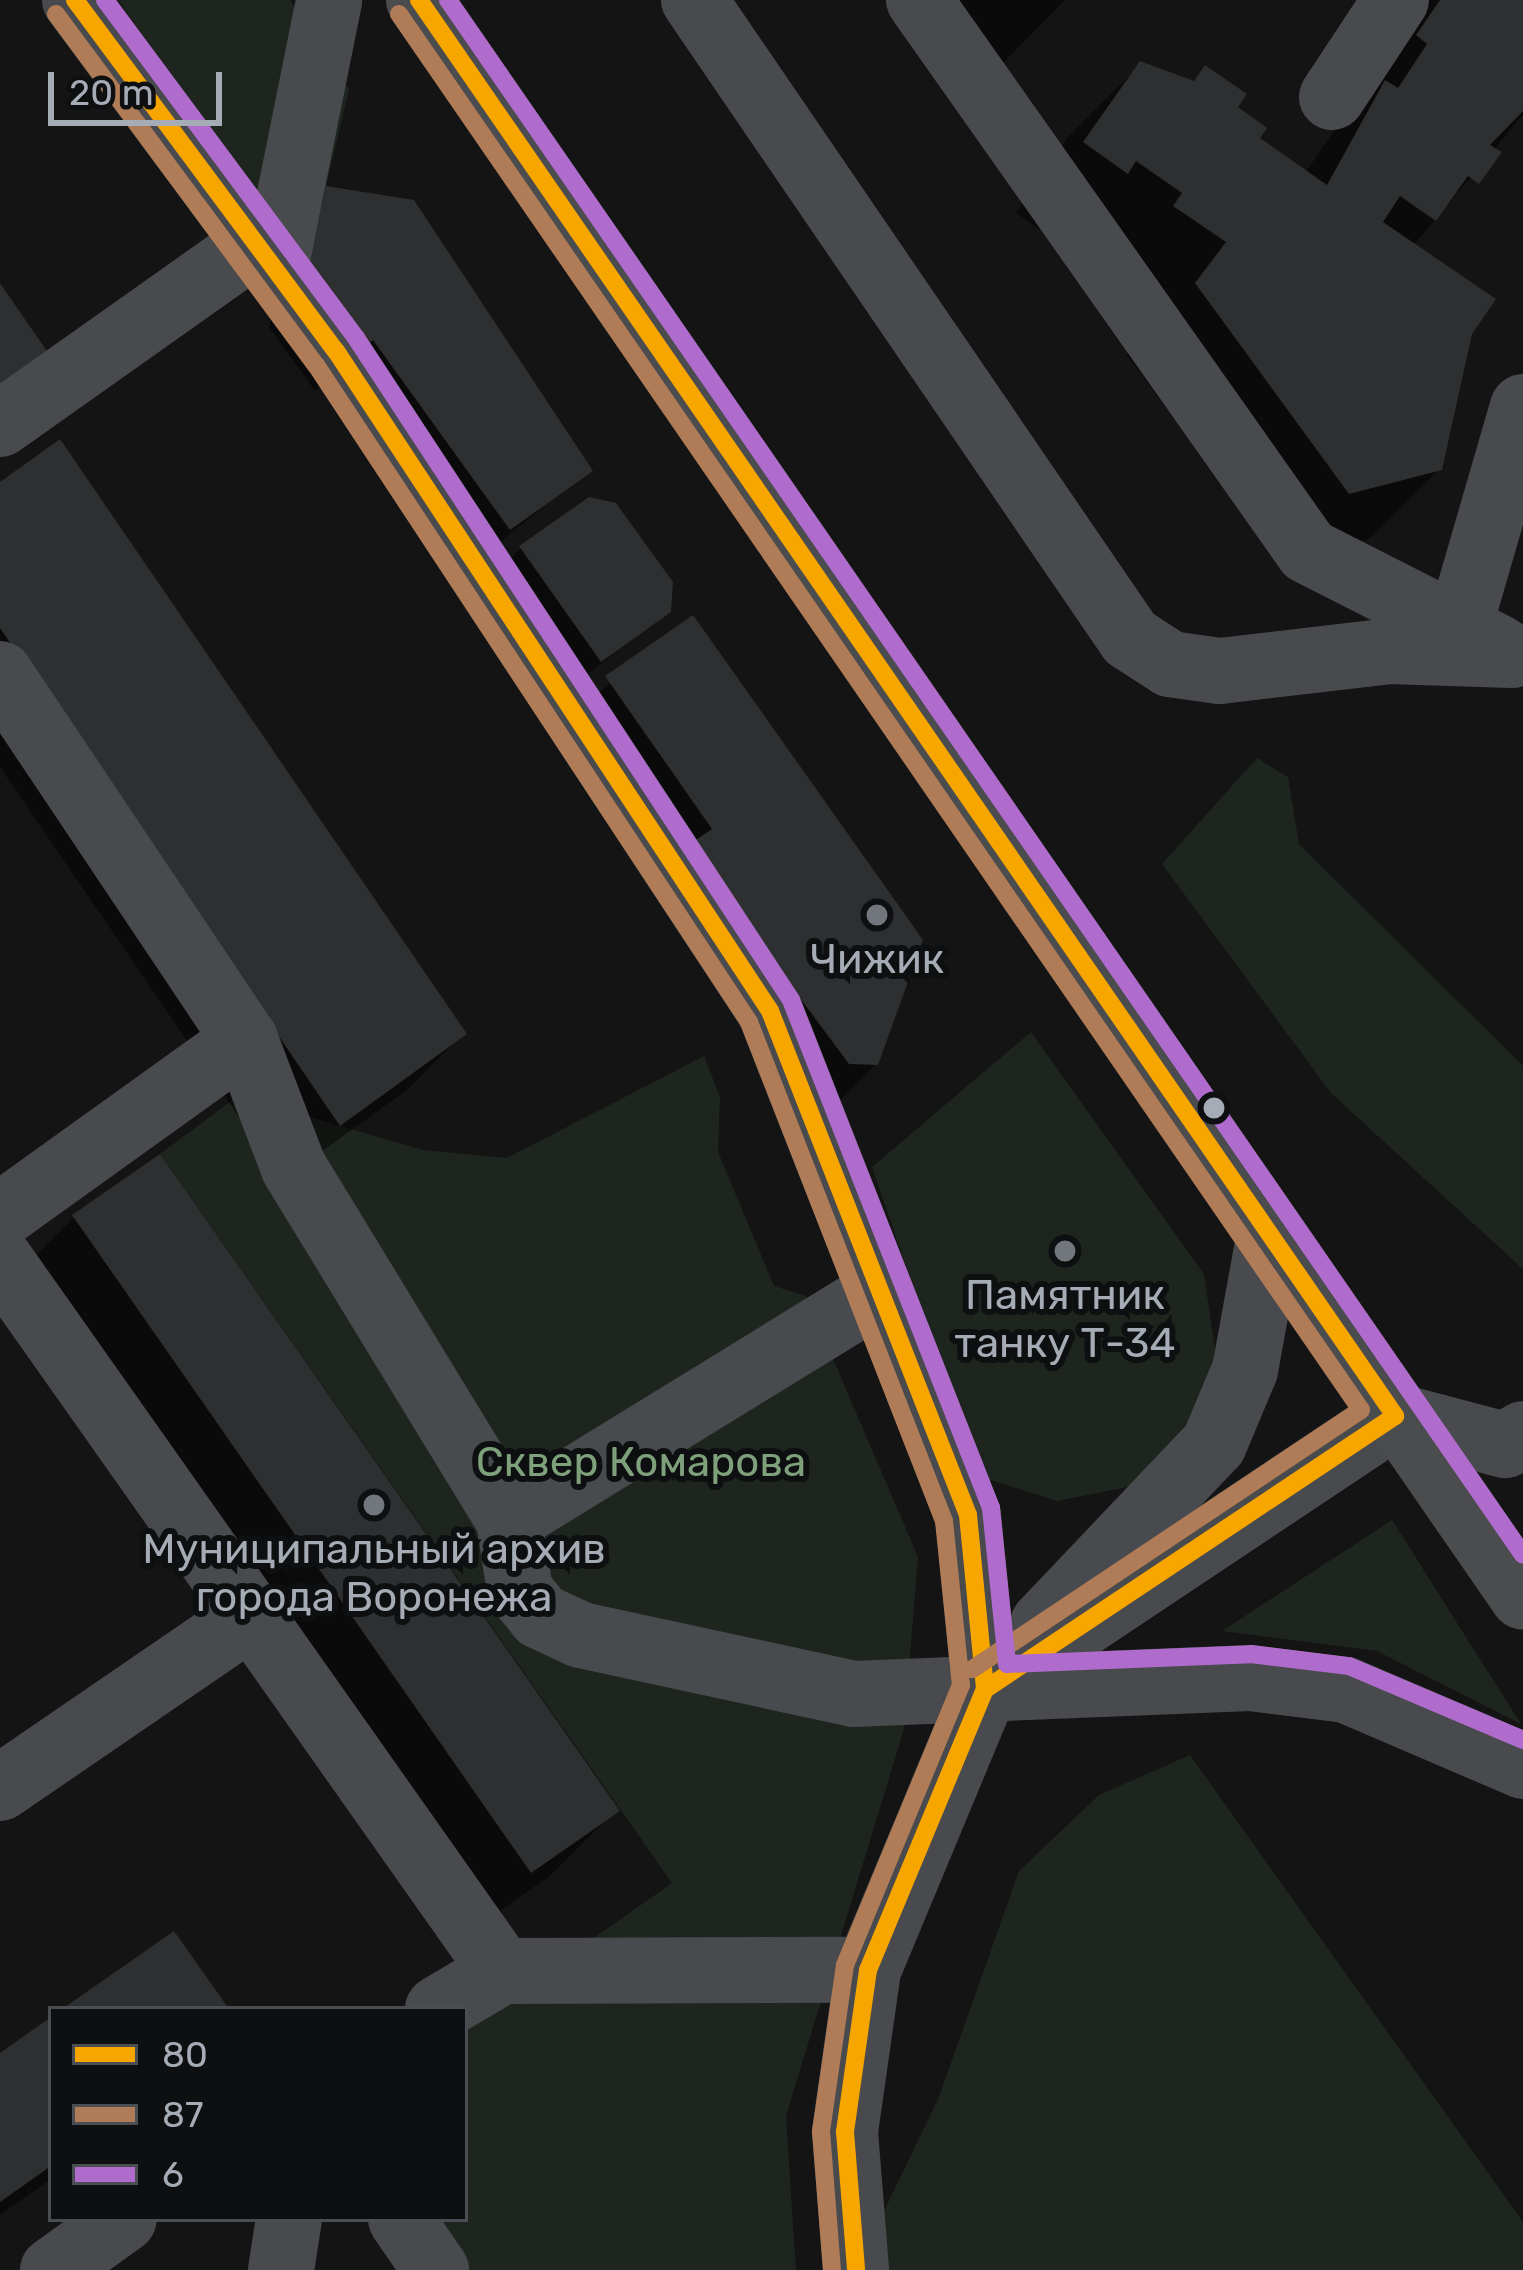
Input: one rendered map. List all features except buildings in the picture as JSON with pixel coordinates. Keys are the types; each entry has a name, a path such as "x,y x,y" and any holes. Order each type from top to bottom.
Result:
{"highway":[{"path":"419,0 1523,1598"}],"street":[{"path":"75,0 266,256 770,1011 968,1515 985,1689"},
{"path":"0,424 266,256 328,0"},
{"path":"694,0 1130,638 1170,664 1220,670 1389,651 1498,648"},
{"path":"919,0 1308,551 1498,648"},
{"path":"1332,97 1396,0"},
{"path":"1498,648 1523,407"},
{"path":"0,674 245,1040 295,1168 509,1520 520,1591 540,1616 581,1635 853,1694 1250,1678 1346,1690 1523,1766"},
{"path":"245,1040 2,1255 502,1971"},
{"path":"856,2270 845,2132 868,1970 985,1689 1214,1444 1245,1370 1270,1234"},
{"path":"509,1520 880,1292"},
{"path":"985,1689 1395,1416 1505,1445 1523,1434"},
{"path":"0,1788 251,1616"},
{"path":"444,2006 502,1971 868,1970"},
{"path":"53,2270 120,2222"},
{"path":"281,2270 289,2222"},
{"path":"403,2222 436,2270"}],"green space":[{"path":"118,0 290,0 349,89 306,271"},
{"path":"1257,758 1288,777 1299,844 1523,1066 1523,1269 1331,1093 1162,864"},
{"path":"1031,1032 1204,1274 1221,1391 1152,1482 1057,1501 978,1476 872,1167"},
{"name":"Сквер Комарова","path":"704,1056 720,1097 718,1152 774,1286 806,1296 918,1557 904,1729 786,2116 796,2270 403,2270 381,2222 468,2222 468,2027 672,1883 160,1154 238,1096 423,1150 507,1158"},
{"path":"1392,1520 1521,1724 1377,1651 1222,1631"},
{"path":"1190,1755 1523,2222 1523,2270 886,2270 884,2211 939,2097 1019,1871 1099,1795"}],"transit line":[{"name":"80","path":"75,0 336,351 770,1011 968,1515 985,1689 868,1970 845,2132 856,2270"},
{"name":"6","path":"105,0 356,338 791,1000 991,1508 1007,1664 1251,1654 1349,1666 1523,1740"},
{"name":"80","path":"419,0 1395,1416 985,1689"},
{"name":"6","path":"448,0 1523,1555"},
{"name":"87","path":"56,14 316,365 749,1022 944,1521 961,1685 845,1965 821,2131 832,2270"},
{"name":"87","path":"399,14 1361,1410 972,1669"}],"place":[{"name":"Чижик","path":"877,915"},
{"name":"Памятник танку Т-34","path":"1065,1251"},
{"name":"Муниципальный архив города Воронежа","path":"374,1505"}]}
